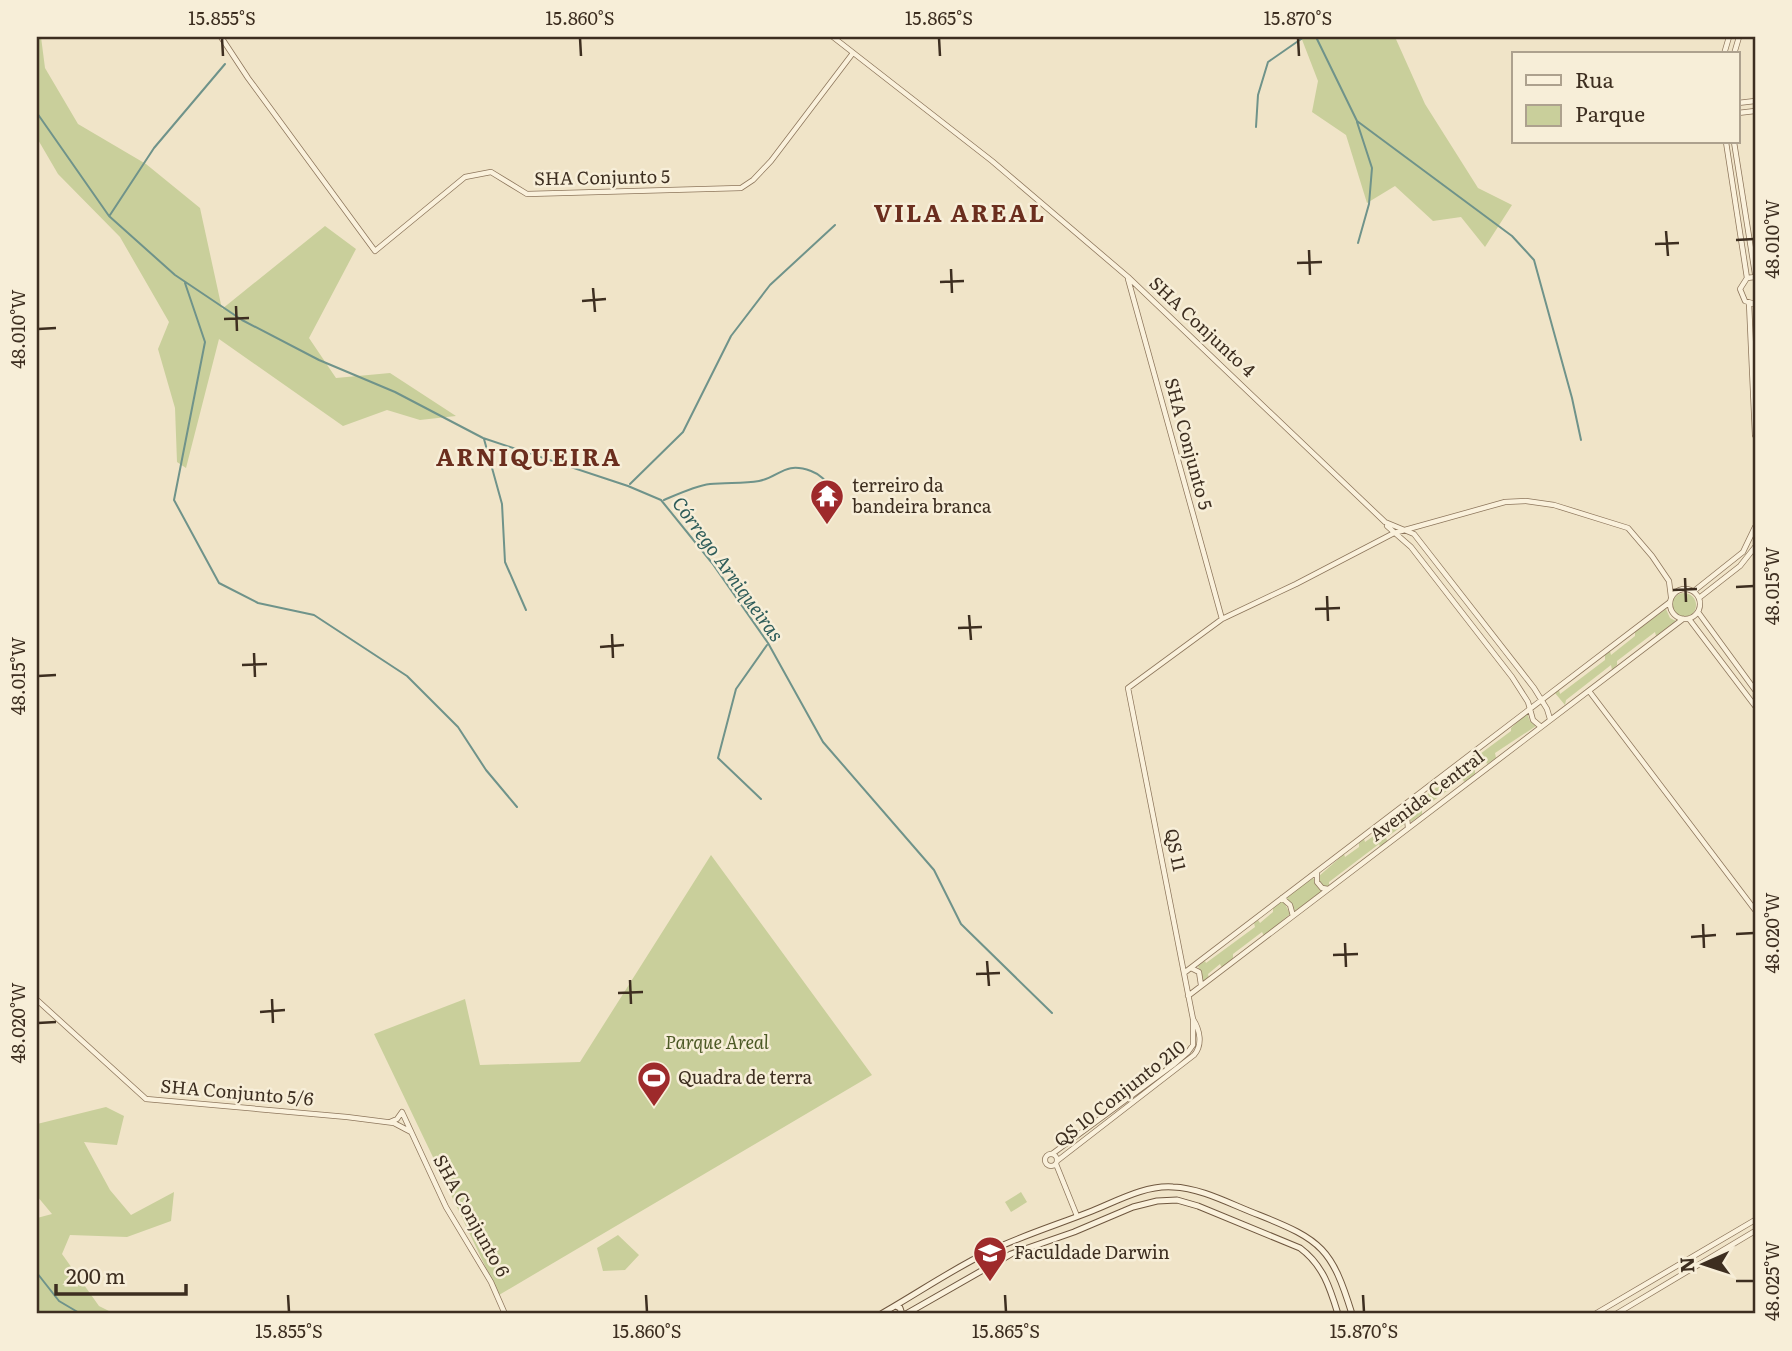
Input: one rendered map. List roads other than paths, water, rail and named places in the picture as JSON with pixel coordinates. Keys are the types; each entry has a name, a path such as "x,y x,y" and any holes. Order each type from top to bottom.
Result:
{"main road":[{"path":"881,1314 989,1252 1027,1235 1150,1189 1175,1187 1189,1188 1305,1236 1334,1264 1352,1314"},
{"path":"896,1306 904,1314 990,1265 1029,1248 1133,1207 1167,1200 1198,1206 1300,1248 1324,1274 1338,1314"},
{"path":"1275,1237 1279,1234 1280,1224"},
{"path":"1038,1231 1042,1244"},
{"path":"1027,1235 1031,1242 1029,1248"},
{"path":"1312,1258 1322,1250"},
{"path":"910,1297 909,1304 914,1310"}],"street":[{"name":"SHA Conjunto 5","path":"221,37 375,251 466,177 482,172 491,172 527,194 741,188 771,161 853,53"},
{"name":"SHA Conjunto 4","path":"833,37 992,161 1128,277 1402,538 1525,696 1531,716 1541,726"},
{"path":"1755,101 1740,103 1740,113 1755,111"},
{"path":"1726,144 1746,278"},
{"path":"1734,144 1755,275 1746,278 1741,285 1740,294 1752,303 1755,435"},
{"path":"1729,161 1737,159"},
{"path":"1742,241 1751,240"},
{"name":"SHA Conjunto 5","path":"1128,277 1222,619"},
{"path":"1132,294 1135,290 1142,290"},
{"path":"1222,619 1404,529 1504,502 1526,501 1554,505 1628,528 1652,556 1669,582 1682,589 1694,591 1699,598 1698,612 1755,690"},
{"name":"SHA Conjunto 4","path":"1385,522 1416,537 1534,688 1550,719"},
{"path":"1416,537 1416,530 1420,525"},
{"path":"1694,591 1743,552 1755,527"},
{"path":"1402,538 1404,529"},
{"path":"1699,598 1740,566 1755,547"},
{"path":"1432,574 1441,568"},
{"path":"1439,585 1449,578"},
{"path":"1669,582 1671,611 1686,619 1704,638 1755,706"},
{"path":"1670,600 1682,589"},
{"name":"Avenida Central","path":"1184,972 1670,600"},
{"path":"1686,619 1698,612"},
{"name":"QS 11","path":"1193,1045 1193,1020 1128,688 1222,619"},
{"name":"Avenida Central","path":"1188,996 1550,719 1686,619"},
{"path":"1704,638 1712,632"},
{"path":"1525,696 1534,688"},
{"path":"1589,691 1755,911"},
{"path":"1399,810 1407,818 1407,829"},
{"path":"1317,871 1317,882 1322,888 1328,889"},
{"path":"1282,898 1290,905 1293,916"},
{"path":"1190,968 1199,972 1200,986"},
{"name":"SHA Conjunto 5/6","path":"37,1000 146,1099 389,1123 411,1132"},
{"name":"QS 11","path":"1193,1020 1199,1033 1199,1049"},
{"name":"QS 10 Conjunto 210","path":"1052,1154 1173,1065 1193,1045"},
{"name":"QS 10 Conjunto 210","path":"1055,1164 1181,1067 1199,1049"},
{"name":"SHA Conjunto 6","path":"389,1123 397,1119 402,1112 446,1207 491,1282 505,1314"},
{"path":"1055,1164 1046,1164 1045,1158 1052,1154 1077,1216"},
{"path":"1595,1314 1755,1220"},
{"path":"1616,1314 1755,1231"},
{"path":"1648,1283 1653,1292"}],"waterway":[{"path":"1256,127 1258,95 1268,62 1304,37"},
{"path":"1316,37 1357,121 1512,236 1534,260 1581,440"},
{"path":"110,215 154,148 225,64"},
{"name":"Córrego Arniqueiras","path":"37,113 109,216 175,275 242,320 319,360 395,392 483,438 628,486 661,500 712,563 768,643 823,742 934,870 961,924 1052,1013"},
{"path":"1357,122 1372,168 1369,204 1358,243"},
{"path":"630,484 683,432 731,336 770,285 835,225"},
{"path":"185,283 205,342 174,500 219,583 258,603 314,615 407,676 458,727 486,770 517,807"},
{"path":"484,439 502,504 505,562 526,610"},
{"path":"664,500 704,485 759,481 794,468 802,468 820,476 837,497"},
{"path":"761,799 718,758 736,689 767,645"},
{"path":"37,1273 59,1301 81,1314"}],"place":[{"name":"terreiro da bandeira branca","path":"827,526"},
{"name":"Quadra de terra","path":"654,1108"},
{"name":"Faculdade Darwin","path":"990,1283"}],"district":[{"name":"VILA AREAL","path":"960,214"},
{"name":"ARNIQUEIRA","path":"529,458"}],"park label":[{"name":"Parque Areal","path":"717,1043"}]}
